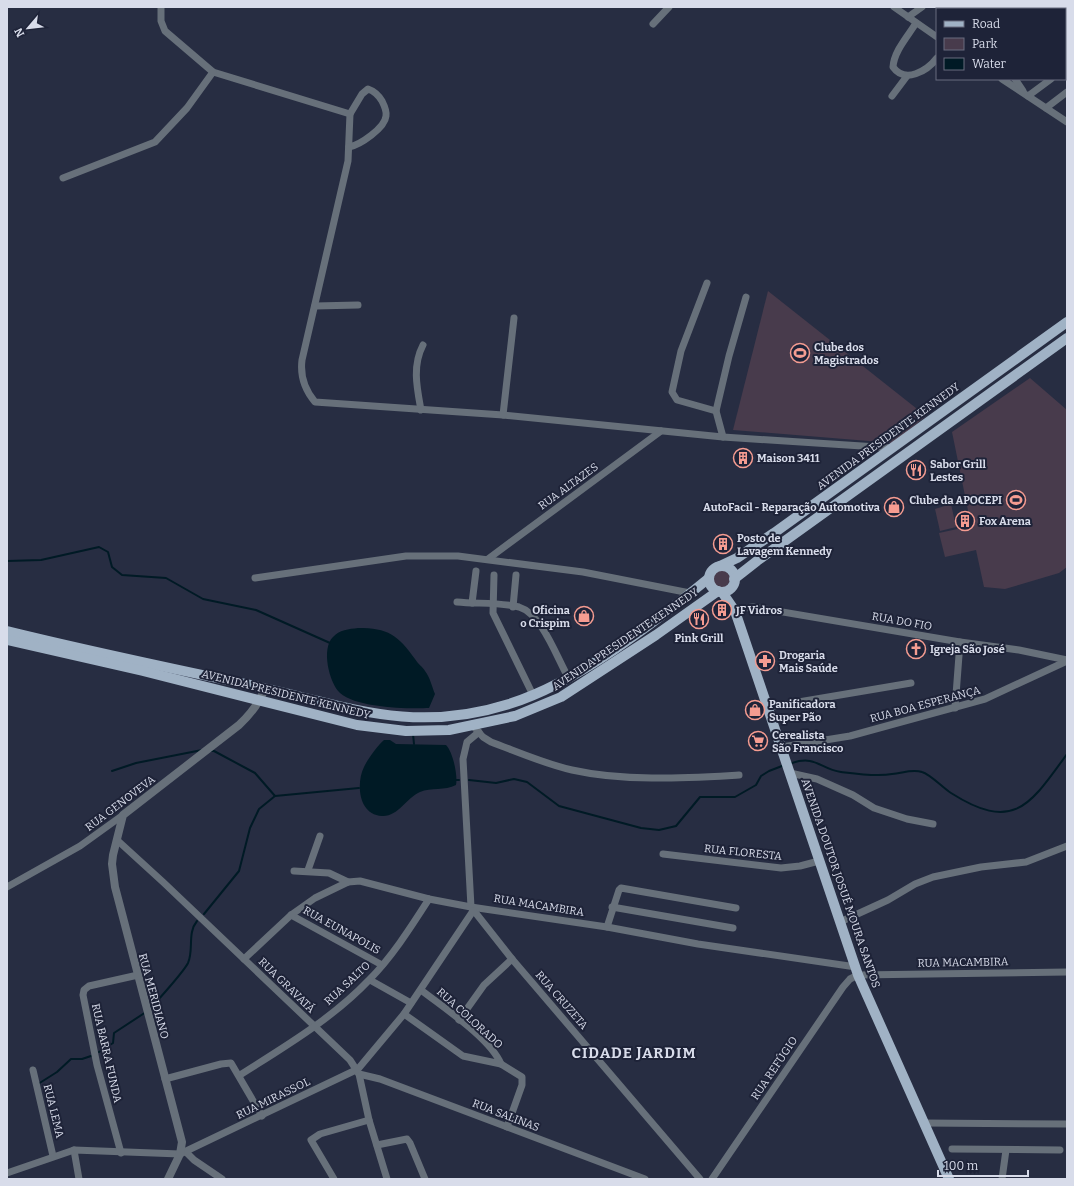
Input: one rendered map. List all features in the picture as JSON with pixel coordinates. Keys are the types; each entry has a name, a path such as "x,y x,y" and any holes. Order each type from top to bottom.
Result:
{"main road":[{"name":"AVENIDA PRESIDENTE KENNEDY","path":"7,631 152,665 265,688 356,711 409,718 429,718 466,714 510,704 533,695 568,677 614,648 690,593 709,578 713,570 750,550 1067,322"},
{"name":"AVENIDA PRESIDENTE KENNEDY","path":"7,640 144,670 357,725 383,729 476,729 536,708 573,690 720,591 729,589 734,581 869,480 1067,338"},
{"path":"862,470 869,480"},
{"path":"720,566 731,570 734,581 736,613"},
{"name":"AVENIDA PRESIDENTE KENNEDY","path":"709,578 711,586 720,591"},
{"path":"720,591 736,613"},
{"name":"AVENIDA DOUTOR JOSUÉ MOURA SANTOS","path":"736,613 857,971 949,1179"}],"street":[{"path":"161,7 161,21 165,32 213,72 350,114"},
{"path":"653,24 669,7"},
{"path":"894,7 936,36"},
{"path":"908,17 922,7"},
{"path":"965,8 969,7"},
{"path":"907,76 897,72 894,67 894,60 916,23"},
{"path":"892,96 907,76 923,71 936,59"},
{"path":"63,178 155,142 187,108 213,72"},
{"path":"1004,80 1067,122"},
{"path":"1016,80 1027,95"},
{"path":"1027,95 1050,80"},
{"path":"349,147 360,143 380,127 386,117 386,112 381,100 376,93 368,89 362,94 350,114 349,147 344,181 300,371 307,391 315,402 503,415 723,437 893,448"},
{"path":"1046,108 1067,92"},
{"path":"707,283 681,351 672,392 677,400 716,411"},
{"path":"723,437 716,411 729,356 746,297"},
{"path":"315,306 358,305"},
{"path":"503,415 514,318"},
{"path":"421,410 416,361 423,345"},
{"name":"RUA ALTAZES","path":"488,559 661,431"},
{"path":"255,578 406,556 458,556 583,572 690,593"},
{"path":"472,603 476,571"},
{"path":"494,575 492,604 494,616 533,695"},
{"path":"513,607 516,575"},
{"path":"457,602 492,604 513,607 525,611 545,631 568,677"},
{"name":"RUA DO FIO","path":"736,613 745,608 753,607 960,642 1019,650 1067,661"},
{"path":"955,708 960,642"},
{"name":"RUA BOA ESPERANÇA","path":"782,748 850,736 955,708 991,697 1067,661"},
{"path":"769,707 911,683"},
{"name":"RUA GENOVEVA","path":"7,887 80,846 123,815 239,725 252,712 260,701 265,688"},
{"path":"472,909 463,759 467,742 476,729 491,742 558,766 582,772 674,778 740,775"},
{"path":"790,773 817,779 853,795 874,808 907,819 933,824"},
{"name":"RUA MERIDIANO","path":"123,815 112,864 114,879 181,1136 183,1153 168,1179"},
{"path":"308,870 320,836"},
{"name":"RUA GRAVATÁ","path":"117,840 345,1054 358,1071 369,1120 387,1179"},
{"path":"840,922 888,900 923,880 981,867 1026,862 1067,846"},
{"name":"RUA FLORESTA","path":"664,854 781,868 800,866 819,861"},
{"path":"294,871 308,870 329,872 348,882"},
{"name":"RUA MACAMBIRA","path":"244,959 291,915 323,893 348,882 366,882 472,909 607,927 857,971 1067,972"},
{"path":"607,927 618,890 623,888 736,908"},
{"name":"RUA SALTO","path":"240,1075 314,1026 352,997 370,980 382,965 429,899"},
{"path":"612,907 733,928"},
{"name":"RUA CRUZETA","path":"472,909 512,959 700,1179"},
{"name":"RUA MIRASSOL","path":"7,1173 74,1150 121,1153 183,1153 358,1071 404,1014 421,990 472,909"},
{"name":"RUA EUNAPOLIS","path":"291,915 382,965"},
{"path":"459,1020 484,985 512,959"},
{"name":"RUA REFÚGIO","path":"712,1179 843,987 857,971"},
{"name":"RUA BARRA FUNDA","path":"121,1153 97,1065 83,995 84,990 89,986 138,975"},
{"path":"370,980 411,1004"},
{"name":"RUA COLORADO","path":"421,990 459,1020 495,1053 501,1064"},
{"path":"404,1014 463,1056 501,1064 519,1074 522,1080 506,1127"},
{"path":"165,1079 228,1063 233,1065 240,1075 262,1116"},
{"name":"RUA LEMA","path":"33,1070 53,1156"},
{"name":"RUA SALINAS","path":"358,1071 646,1179"},
{"path":"334,1179 313,1145 312,1138 320,1134 369,1120"},
{"path":"924,1123 1067,1124"},
{"path":"377,1145 407,1139 425,1179"},
{"path":"952,1149 1060,1150"},
{"path":"74,1150 78,1179"},
{"path":"1002,1179 1006,1150"},
{"path":"183,1153 222,1179"}],"green space":[{"name":"Clube dos Magistrados","path":"768,291 926,416 893,443 733,430"},
{"name":"Clube da APOCEPI","path":"1030,378 1067,410 1067,567 1059,573 1005,589 984,587 976,550 945,557 939,533 971,526 972,530 952,432"},
{"path":"951,504 956,527 940,531 935,509"},
{"path":"717,570 725,570 730,575 728,586 725,588 717,588 712,583 712,575"}],"water":[{"path":"358,628 385,631 403,644 427,673 430,679 435,694 429,708 396,708 370,705 348,698 340,693 336,688 330,674 327,649 329,642 335,635 344,630"},
{"path":"384,740 390,740 396,744 446,745 449,748 454,764 456,785 447,788 420,792 410,798 393,814 388,816 374,814 368,810 361,797 360,781 365,764"}],"waterway":[{"path":"7,561 41,560 99,547 108,552 112,567 122,575 166,578 203,599 256,610 330,643"},
{"path":"413,734 414,744"},
{"path":"112,771 136,763 202,750"},
{"path":"211,751 214,751 255,773 275,796"},
{"path":"792,763 807,761 818,763 841,772 867,775 886,775 918,771 929,775 951,793 973,805 990,811 1006,812 1019,808 1031,799 1067,754"},
{"path":"469,780 496,783 514,779 527,782 559,806 641,828 659,830 676,826 700,797 735,797 756,785 761,776 782,766"},
{"path":"204,914 239,871 250,828 259,809 275,796 359,788"},
{"path":"149,1009 170,987 188,963 191,953 192,931 197,921"},
{"path":"99,1052 113,1043 114,1033 146,1012"},
{"path":"38,1084 57,1072 71,1059 82,1059 91,1056"}],"place":[{"name":"Clube dos Magistrados","path":"800,353"},
{"name":"Maison 3411","path":"743,458"},
{"name":"Sabor Grill Lestes","path":"916,470"},
{"name":"Clube da APOCEPI","path":"1016,500"},
{"name":"AutoFacil - Reparação Automotiva","path":"894,507"},
{"name":"Fox Arena","path":"965,521"},
{"name":"Posto de Lavagem Kennedy","path":"723,544"},
{"name":"JF Vidros","path":"722,610"},
{"name":"Oficina o Crispim","path":"584,616"},
{"name":"Pink Grill","path":"699,619"},
{"name":"Igreja São José","path":"916,649"},
{"name":"Drogaria Mais Saúde","path":"765,661"},
{"name":"Panificadora Super Pão","path":"755,710"},
{"name":"Cerealista São Francisco","path":"758,741"}],"district":[{"name":"CIDADE JARDIM","path":"634,1053"}]}
